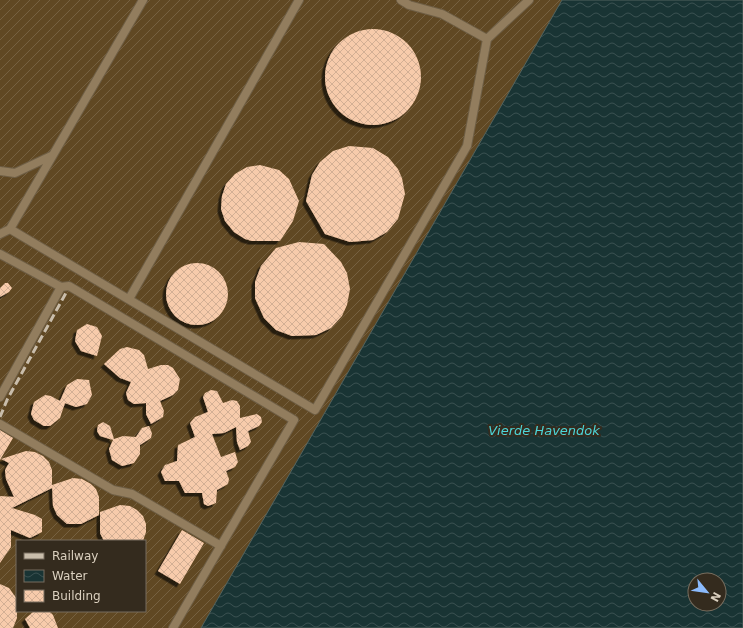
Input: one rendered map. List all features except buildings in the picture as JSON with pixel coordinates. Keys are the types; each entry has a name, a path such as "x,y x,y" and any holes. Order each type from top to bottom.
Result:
{"lane":[{"path":"0,234 10,229 51,156 143,0"},
{"path":"129,300 298,0"},
{"path":"401,0 409,5 442,14 487,38"},
{"path":"10,229 315,410 467,146 487,38 529,0"},
{"path":"0,171 15,173 51,156"},
{"path":"0,254 61,287 69,286 294,420 173,628"},
{"path":"0,396 61,287"},
{"path":"0,424 113,490 132,494 220,546"}],"shaded area":[{"path":"0,0 562,0 201,628 0,628"}],"water":[{"name":"Vierde Havendok","path":"562,0 743,0 743,628 201,628"}],"railway":[{"path":"0,417 7,400 67,291"}]}
